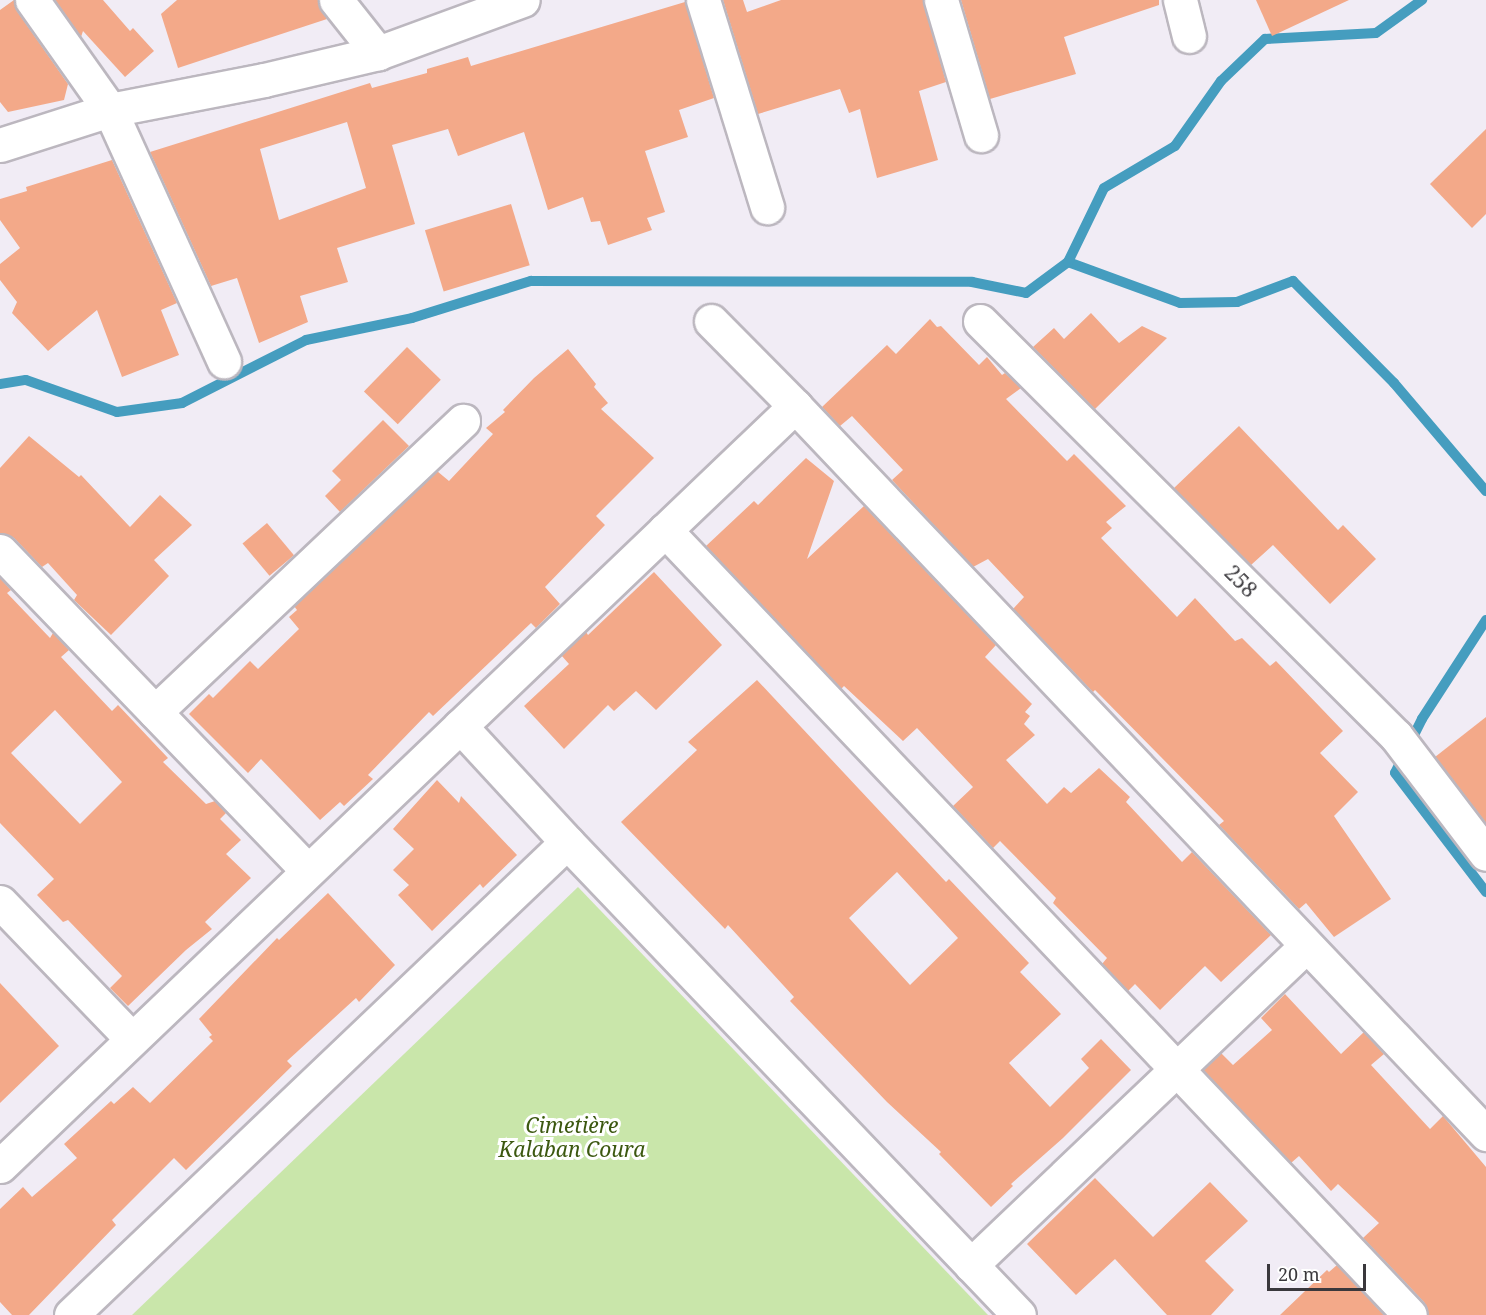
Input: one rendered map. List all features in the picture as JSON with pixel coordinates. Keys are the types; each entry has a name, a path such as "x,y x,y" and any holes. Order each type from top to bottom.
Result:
{"street":[{"path":"32,0 110,110 224,361"},
{"path":"336,0 378,52"},
{"path":"0,145 110,110 264,80 378,52 523,0"},
{"path":"703,0 767,207"},
{"path":"941,0 981,135"},
{"path":"1180,0 1190,36"},
{"path":"711,321 795,406 1486,1134"},
{"name":"258","path":"980,321 1396,736 1486,855"},
{"path":"0,1166 795,406"},
{"path":"155,712 463,421"},
{"path":"665,530 1410,1315"},
{"path":"0,551 308,871"},
{"path":"460,726 567,842 1019,1315"},
{"path":"71,1315 567,842"},
{"path":"0,902 132,1039"},
{"path":"971,1265 1306,946"}],"green space":[{"name":"Cimetière Kalaban Coura","path":"578,887 988,1315 132,1315"}],"building":[{"path":"14,0 17,11 68,84 64,100 8,112 0,102 0,10"},
{"path":"55,0 103,0 130,31 133,28 154,51 125,77 83,31 81,37"},
{"path":"177,0 318,0 327,19 178,68 161,14"},
{"path":"723,0 743,0 747,12 781,0 923,0 946,82 919,91 938,160 877,178 860,109 849,113 840,89 758,114"},
{"path":"961,0 1159,0 1159,5 1064,37 1076,74 990,99"},
{"path":"1256,0 1349,0 1272,36"},
{"path":"685,2 714,98 679,110 688,137 645,151 665,212 647,218 652,230 608,245 600,221 591,222 583,197 548,210 524,132 458,156 448,129 392,145 415,224 337,248 348,282 300,296 308,322 259,343 237,278 211,286 150,152 370,83 372,88 427,73 427,69 468,57 471,66","holes":["347,122 366,188 279,220 260,149"]},
{"path":"1486,129 1486,214 1472,228 1430,184"},
{"path":"112,160 177,303 161,310 179,355 122,377 97,310 48,351 12,313 17,302 0,280 0,264 20,248 0,220 0,199 27,191 26,187"},
{"path":"511,204 530,265 444,292 425,230"},
{"path":"1091,313 1119,343 1142,326 1167,338 1095,409 1033,347 1054,328 1064,339"},
{"path":"930,319 937,327 941,326 979,365 987,357 1002,375 1005,373 1021,388 1006,399 1067,461 1074,454 1126,506 1106,522 1112,528 1101,538 1177,617 1195,598 1235,641 1242,638 1270,666 1276,661 1343,731 1320,753 1358,792 1334,816 1391,899 1334,937 1306,903 1299,909 1219,825 1224,821 1095,690 1093,692 1013,609 1024,597 988,559 973,567 892,480 903,470 852,416 840,426 822,407 887,345 896,354"},
{"path":"407,347 441,380 398,424 364,392"},
{"path":"568,349 608,403 601,409 654,458 596,516 605,525 545,587 560,604 536,628 531,623 433,716 429,712 368,775 373,779 344,806 340,802 320,820 261,759 248,773 189,714 209,694 213,698 250,661 258,669 299,629 289,617 297,610 294,606 437,471 449,481 493,434 486,428 505,412 503,410 534,378"},
{"path":"383,420 409,446 340,512 325,496 341,480 332,471"},
{"path":"1239,426 1338,530 1343,525 1376,559 1330,604 1273,545 1251,565 1174,488"},
{"path":"29,436 79,477 81,475 130,527 160,495 192,525 154,560 169,576 111,635 74,600 77,595 48,563 42,567 14,538 0,533 0,468"},
{"path":"806,458 834,481 807,559 864,506 996,645 985,657 1032,704 1025,712 1030,716 1024,724 1035,735 1006,760 1047,804 1064,787 1071,793 1099,768 1130,797 1126,802 1182,862 1192,852 1271,935 1221,982 1205,966 1160,1010 1135,984 1128,991 1102,964 1107,958 1053,903 1056,898 1000,841 993,848 953,806 973,787 917,728 903,741 844,686 841,689 706,546 754,501 758,505"},
{"path":"267,523 294,555 269,576 242,544"},
{"path":"654,572 722,645 656,710 636,691 614,711 608,705 564,749 524,706 569,664 561,655 586,632 588,635"},
{"path":"0,578 11,590 7,593 50,638 53,633 69,650 61,657 112,711 118,705 168,758 163,762 206,804 215,801 226,813 220,819 241,840 226,854 251,878 205,922 212,929 186,950 128,1006 110,988 122,976 68,920 63,922 37,895 54,879 0,823","holes":["55,710 122,782 80,824 11,753"]},
{"path":"757,680 946,882 949,879 1029,963 1020,972 1061,1014 1009,1063 1050,1107 1089,1068 1081,1059 1101,1039 1131,1070 1063,1138 1011,1184 1013,1186 991,1207 939,1154 941,1152 887,1102 790,1001 794,997 728,925 725,929 621,822 697,750 688,742","holes":["897,872 958,938 910,985 849,918"]},
{"path":"1486,717 1486,823 1435,757"},
{"path":"437,780 459,803 461,796 517,855 483,888 480,884 432,931 398,895 409,885 393,870 414,849 393,829"},
{"path":"328,893 395,965 359,1002 356,998 287,1061 292,1066 186,1170 174,1158 112,1220 116,1225 29,1315 12,1315 0,1302 0,1209 23,1187 32,1197 77,1158 64,1144 111,1101 114,1104 133,1087 150,1103 213,1041 209,1037 212,1035 199,1019 277,938 279,940"},
{"path":"0,983 59,1046 0,1103"},
{"path":"1285,994 1341,1054 1364,1032 1384,1054 1371,1065 1430,1129 1443,1116 1486,1167 1486,1315 1428,1315 1424,1302 1363,1238 1379,1223 1338,1184 1331,1191 1299,1156 1291,1163 1203,1070 1221,1053 1233,1065 1272,1030 1261,1018"},
{"path":"1095,1178 1153,1237 1210,1182 1248,1221 1205,1261 1234,1290 1211,1315 1167,1315 1115,1259 1076,1295 1027,1244"},
{"path":"1337,1265 1384,1315 1280,1315 1327,1270 1329,1272"}],"waterway":[{"path":"0,384 26,380 117,412 182,403 306,340 412,318 531,281 972,282 1026,293 1068,262 1104,188 1175,146 1221,81 1265,39 1376,33 1422,0"},
{"path":"1068,262 1180,303 1237,302 1293,281 1394,383 1486,491"},
{"path":"1486,620 1422,719 1395,773 1486,892"}]}
